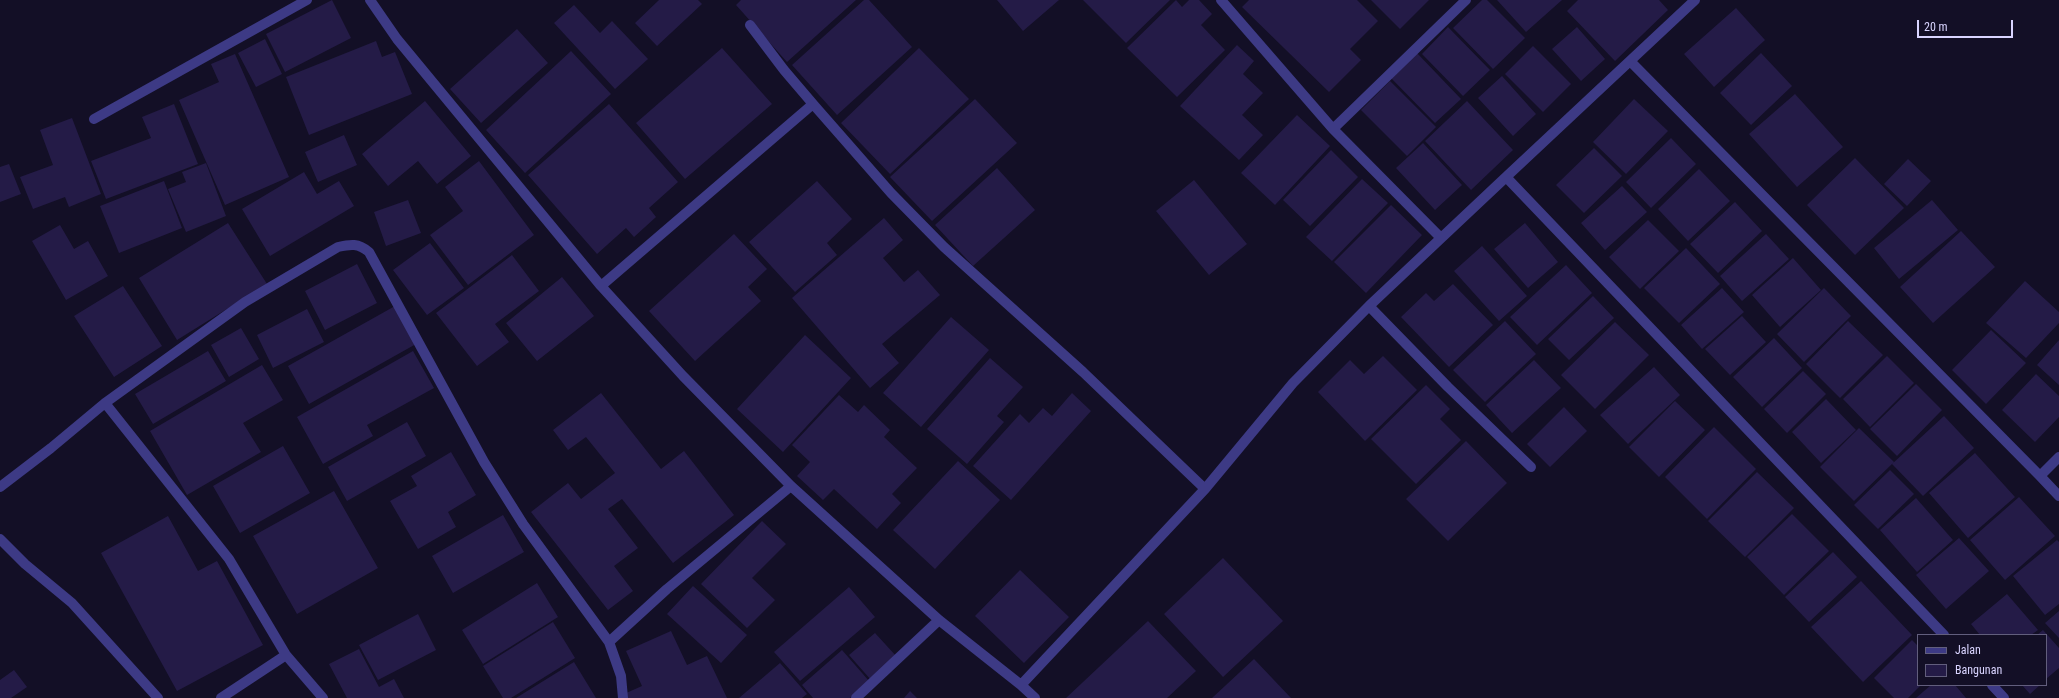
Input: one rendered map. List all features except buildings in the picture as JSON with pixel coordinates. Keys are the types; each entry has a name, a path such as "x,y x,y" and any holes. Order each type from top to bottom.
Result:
{"street":[{"path":"94,119 307,0"},
{"path":"370,0 402,45 601,286 683,376 791,486 939,620 1021,685 1035,698"},
{"path":"1222,0 1333,129 1441,238"},
{"path":"1333,129 1466,0"},
{"path":"1021,685 1205,489 1293,384 1369,306 1506,176 1631,62 1695,0"},
{"path":"750,25 784,70 891,193 944,247 1083,372 1205,489"},
{"path":"1631,62 2059,496"},
{"path":"601,286 813,104"},
{"path":"1506,176 1943,634"},
{"path":"0,487 51,448 105,403 245,302 338,247 352,244 361,245 369,252 484,462 532,537 609,642 621,676 623,698"},
{"path":"1369,306 1448,387 1531,467"},
{"path":"105,403 229,559 286,655 323,698"},
{"path":"2040,476 2059,457"},
{"path":"609,642 667,589 791,486"},
{"path":"0,539 25,564 72,603 158,698"},
{"path":"856,698 939,620"},
{"path":"221,698 286,655"},
{"path":"1993,686 2004,698"}]}
